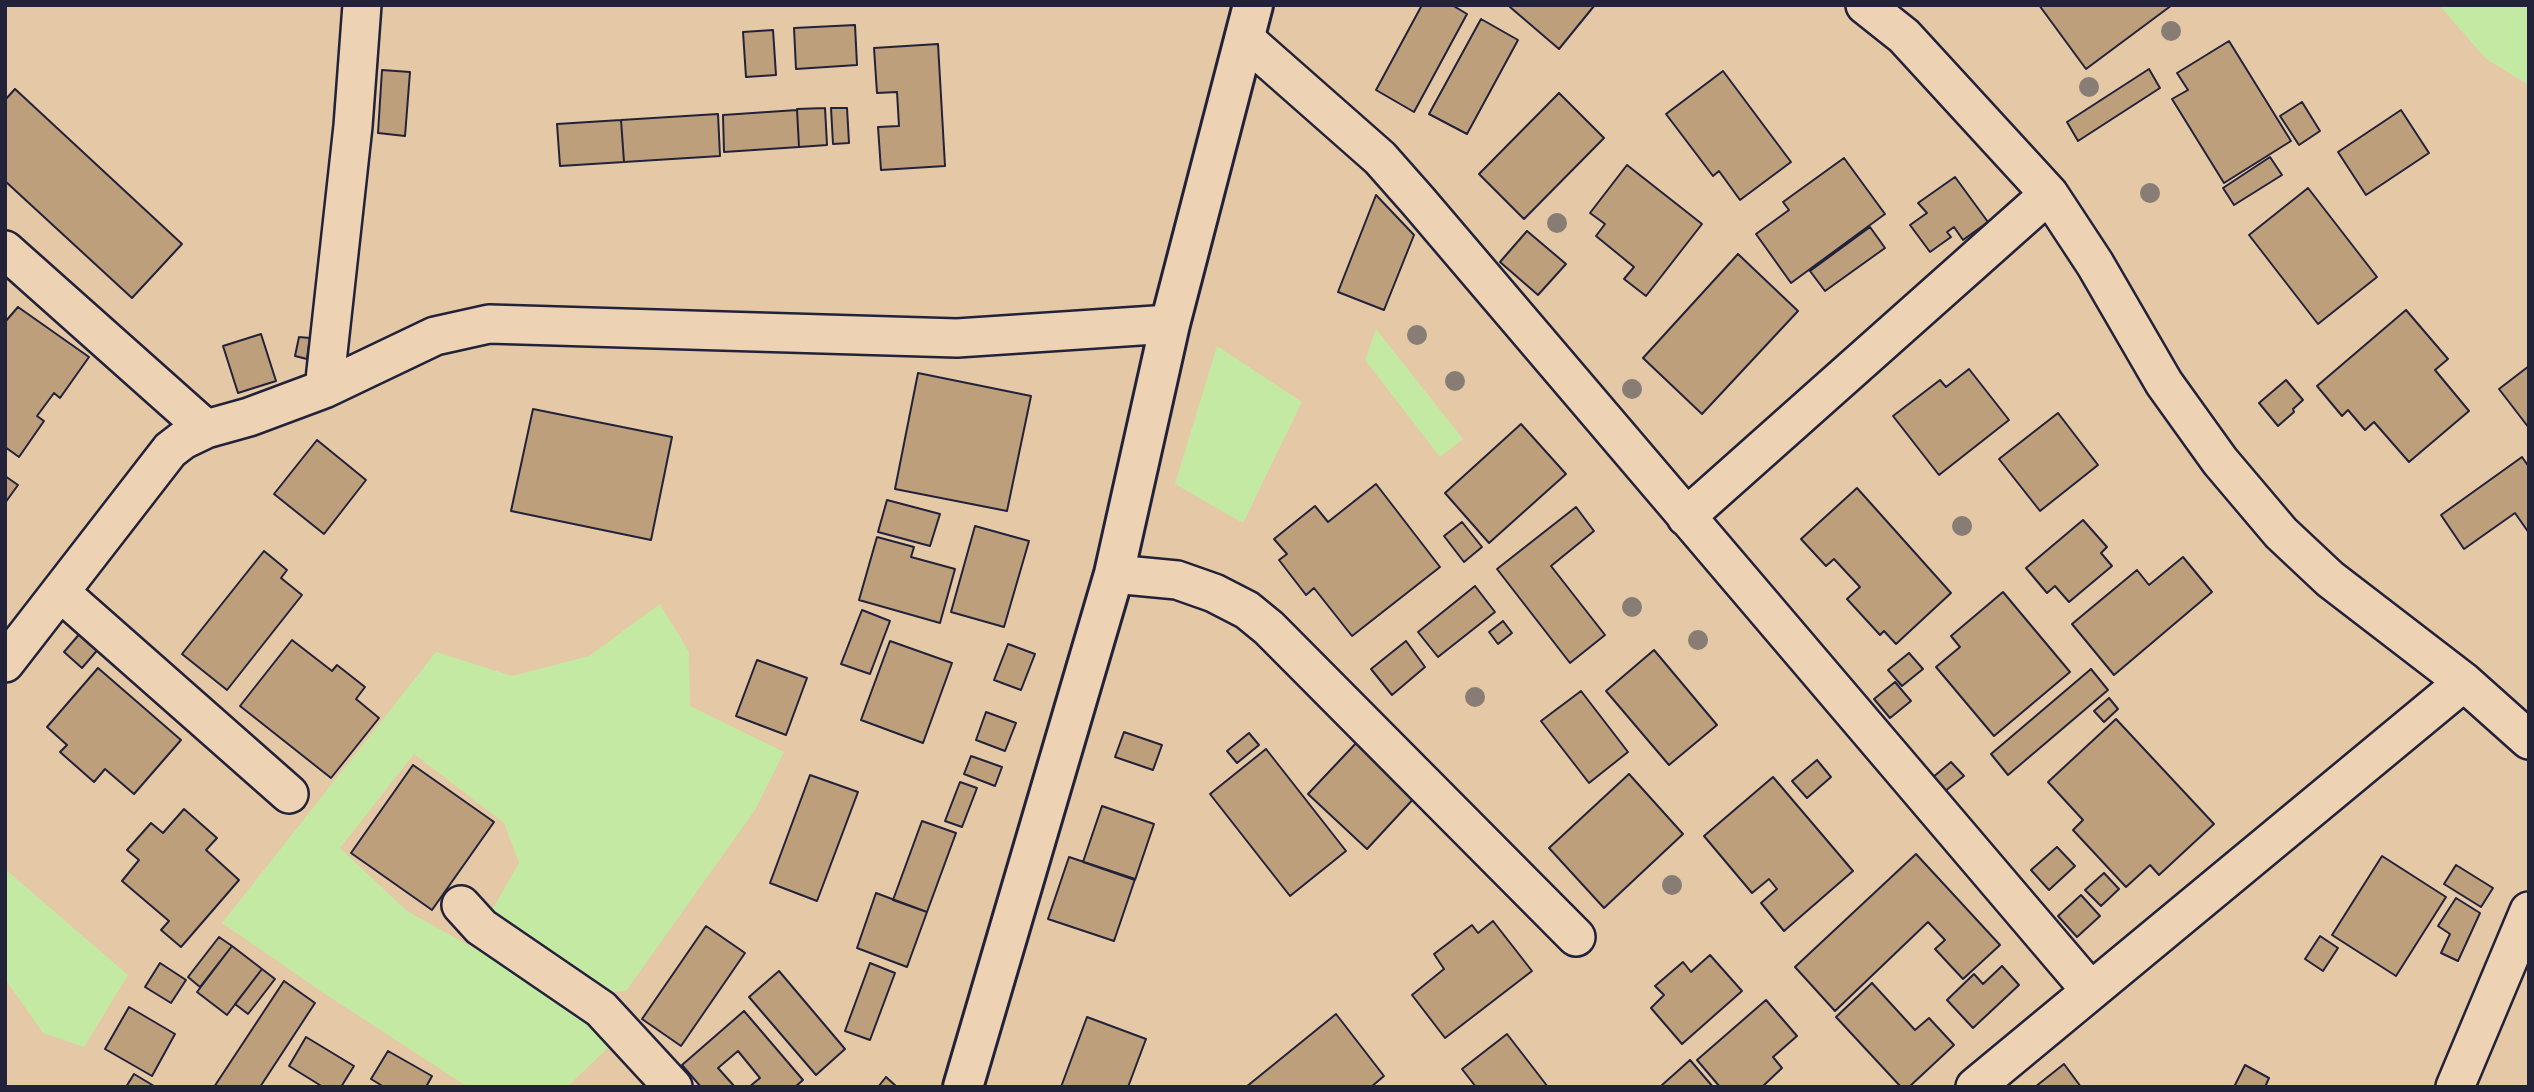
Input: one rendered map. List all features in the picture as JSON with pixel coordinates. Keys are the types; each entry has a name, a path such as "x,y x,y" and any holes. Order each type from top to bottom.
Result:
{"street":[{"path":"324,389 353,126 362,5"},
{"path":"1865,5 1904,36 2049,194 2095,264 2164,383 2220,461 2281,533 2330,579 2464,682 2529,740"},
{"path":"963,1087 1114,574 1170,324 1249,22"},
{"path":"1249,22 1380,158 2091,991"},
{"path":"1686,517 2049,194"},
{"path":"5,250 206,429"},
{"path":"5,663 170,450 183,440 206,429 249,417 324,389 435,336 489,324 957,338 1170,324"},
{"path":"1114,574 1177,580 1214,593 1247,610 1576,937"},
{"path":"60,592 289,794"},
{"path":"1975,1087 2464,682"},
{"path":"461,905 481,927 601,1009 673,1087"},
{"path":"2455,1087 2529,911"}],"green space":[{"path":"2439,5 2529,5 2529,85 2486,59"},
{"path":"1376,329 1463,439 1440,457 1365,360"},
{"path":"1217,346 1302,402 1243,523 1175,484"},
{"path":"660,604 689,652 690,706 784,752 755,810 626,991 587,994 489,915 519,863 504,823 414,754 340,848 407,911 601,1019 608,1048 567,1087 468,1087 222,923 436,652 512,676 589,656"},
{"path":"5,869 128,975 84,1047 43,1033 5,979"}],"building":[{"path":"1422,5 1452,5 1467,14 1414,112 1376,90"},
{"path":"2039,5 2172,5 2086,69"},
{"path":"1594,6 1559,49 1510,7"},
{"path":"1481,19 1518,40 1467,134 1429,114"},
{"path":"855,25 857,65 796,69 794,28"},
{"path":"773,30 776,75 746,77 743,32"},
{"path":"2229,41 2291,141 2224,183 2172,99 2188,90 2177,73"},
{"path":"938,44 945,166 881,170 878,127 899,126 897,92 877,93 874,48"},
{"path":"2149,69 2160,88 2078,141 2067,122"},
{"path":"382,70 410,72 405,136 378,133"},
{"path":"1723,71 1791,162 1740,200 1719,171 1713,176 1666,114"},
{"path":"15,89 182,244 132,298 5,181 5,100"},
{"path":"1559,93 1604,138 1524,219 1479,174"},
{"path":"2302,102 2320,131 2299,145 2280,116"},
{"path":"825,108 827,145 799,147 797,109"},
{"path":"831,108 847,108 849,143 833,144"},
{"path":"797,110 799,147 724,152 723,115"},
{"path":"2401,110 2429,153 2366,195 2338,152"},
{"path":"718,114 720,156 624,162 621,120"},
{"path":"621,120 624,162 560,166 557,124"},
{"path":"2270,157 2282,175 2234,205 2223,188"},
{"path":"1844,158 1885,214 1791,283 1756,234 1789,210 1783,202"},
{"path":"1627,165 1702,224 1646,296 1624,279 1634,267 1596,236 1605,224 1590,213"},
{"path":"1955,177 1988,222 1963,240 1954,227 1947,232 1951,237 1930,252 1910,225 1927,213 1918,203"},
{"path":"2308,188 2377,277 2318,324 2249,235"},
{"path":"1376,195 1414,235 1384,310 1338,292"},
{"path":"1870,227 1885,248 1825,291 1810,271"},
{"path":"1527,231 1566,264 1538,295 1500,262"},
{"path":"1738,254 1798,311 1702,414 1643,358"},
{"path":"18,307 89,357 60,398 54,393 37,416 44,421 19,457 5,447 5,322"},
{"path":"2406,310 2448,359 2435,370 2469,411 2409,462 2374,422 2365,430 2348,410 2342,416 2317,386"},
{"path":"261,334 276,381 238,393 223,346"},
{"path":"299,337 310,338 307,359 295,356"},
{"path":"2529,366 2529,428 2499,389"},
{"path":"1969,369 2009,420 1939,475 1893,416 1940,380 1946,387"},
{"path":"918,373 1031,396 1007,511 895,489"},
{"path":"2286,380 2303,400 2278,426 2259,403"},
{"path":"533,409 672,437 651,540 511,511"},
{"path":"2058,413 2098,465 2040,511 1999,459"},
{"path":"1521,424 1566,474 1489,543 1445,493"},
{"path":"317,440 366,480 324,534 274,494"},
{"path":"2522,457 2529,467 2529,533 2515,513 2464,549 2441,515"},
{"path":"5,476 18,485 5,503"},
{"path":"1376,484 1440,567 1352,636 1314,588 1306,595 1279,560 1287,554 1274,539 1315,506 1328,522"},
{"path":"1857,488 1951,593 1896,644 1884,631 1880,635 1847,599 1860,587 1834,559 1826,566 1801,539"},
{"path":"887,500 940,514 930,546 878,532"},
{"path":"1576,507 1594,531 1551,566 1605,635 1570,663 1497,569"},
{"path":"2083,520 2107,547 2101,553 2112,566 2069,602 2055,586 2047,593 2026,568"},
{"path":"1462,522 1482,547 1464,562 1444,536"},
{"path":"975,526 1029,541 1004,627 951,612"},
{"path":"877,537 914,547 911,557 955,569 940,623 859,600"},
{"path":"264,551 287,570 281,578 302,595 227,690 182,654"},
{"path":"2183,557 2212,592 2114,675 2072,624 2137,570 2149,585"},
{"path":"1475,586 1495,612 1438,657 1418,632"},
{"path":"2003,592 2070,672 1994,736 1936,667 1960,647 1951,636"},
{"path":"862,610 890,621 870,674 841,664"},
{"path":"1503,621 1512,633 1498,644 1489,632"},
{"path":"82,631 100,647 82,668 64,652"},
{"path":"292,640 332,671 337,665 365,687 356,699 379,718 331,778 240,706"},
{"path":"890,641 952,663 923,743 861,720"},
{"path":"1406,641 1425,667 1392,695 1371,669"},
{"path":"1008,644 1035,654 1021,690 994,680"},
{"path":"1654,650 1717,725 1669,765 1606,691"},
{"path":"1909,653 1923,669 1902,686 1888,670"},
{"path":"757,660 807,678 786,735 736,716"},
{"path":"98,668 181,740 134,794 105,769 94,782 60,752 67,745 47,727"},
{"path":"2091,669 2108,690 2008,775 1991,754"},
{"path":"1895,682 1911,701 1890,718 1874,699"},
{"path":"1581,691 1628,752 1589,783 1541,721"},
{"path":"2109,698 2118,709 2104,722 2094,711"},
{"path":"986,712 1016,723 1005,751 976,740"},
{"path":"2116,719 2214,824 2159,875 2150,865 2126,887 2073,830 2083,820 2048,782"},
{"path":"1124,732 1162,745 1153,770 1115,757"},
{"path":"1249,733 1259,745 1237,763 1227,751"},
{"path":"1359,740 1417,795 1367,849 1308,794"},
{"path":"1266,749 1346,851 1290,896 1210,794"},
{"path":"971,756 1002,767 995,786 964,774"},
{"path":"1817,760 1831,777 1807,798 1792,781"},
{"path":"1951,762 1964,776 1944,792 1932,778"},
{"path":"413,765 494,822 432,910 351,853"},
{"path":"1629,774 1683,834 1604,908 1549,848"},
{"path":"810,775 858,792 817,901 770,883"},
{"path":"1773,777 1853,871 1784,931 1761,903 1777,889 1769,879 1752,893 1704,836"},
{"path":"960,782 977,788 962,827 945,821"},
{"path":"1102,806 1154,824 1135,880 1083,862"},
{"path":"184,809 217,838 206,850 239,880 181,947 161,930 169,921 122,881 139,860 127,850 151,823 163,833"},
{"path":"922,821 956,833 927,912 893,900"},
{"path":"2057,847 2075,866 2049,890 2031,870"},
{"path":"1916,854 2000,945 1963,979 1935,949 1945,940 1928,922 1835,1011 1795,967"},
{"path":"2382,856 2446,897 2396,976 2332,935"},
{"path":"1069,857 1135,879 1114,941 1048,919"},
{"path":"2456,865 2493,888 2481,907 2444,884"},
{"path":"2104,873 2119,889 2101,906 2085,890"},
{"path":"876,893 927,912 907,967 857,948"},
{"path":"2081,895 2100,916 2077,937 2058,916"},
{"path":"2456,898 2480,913 2458,961 2441,953 2450,934 2438,926"},
{"path":"1493,921 1532,971 1445,1038 1412,995 1444,969 1434,954 1472,925 1478,933"},
{"path":"706,926 745,953 681,1046 642,1019"},
{"path":"2320,936 2338,948 2323,971 2305,959"},
{"path":"219,937 232,946 200,987 188,977"},
{"path":"232,946 262,969 227,1015 197,992"},
{"path":"1710,955 1742,991 1682,1044 1651,1008 1664,995 1655,986 1683,962 1691,972"},
{"path":"160,963 186,980 171,1003 145,987"},
{"path":"870,963 895,973 870,1040 845,1031"},
{"path":"2002,966 2019,985 1973,1028 1947,1000 1974,974 1983,984"},
{"path":"262,969 275,979 248,1014 235,1004"},
{"path":"779,971 845,1049 816,1075 749,997"},
{"path":"284,981 315,1003 260,1087 214,1087"},
{"path":"1872,983 1915,1030 1929,1018 1954,1045 1909,1087 1901,1087 1836,1017"},
{"path":"1766,1000 1797,1036 1773,1057 1782,1068 1762,1087 1720,1087 1697,1060"},
{"path":"129,1007 175,1034 152,1076 105,1049"},
{"path":"744,1011 803,1080 795,1087 749,1087 760,1078 738,1051 718,1068 735,1087 701,1087 682,1065"},
{"path":"1336,1014 1384,1076 1371,1087 1246,1087"},
{"path":"1087,1017 1146,1039 1128,1087 1061,1087"},
{"path":"1507,1034 1548,1087 1476,1087 1462,1069"},
{"path":"306,1037 354,1066 341,1087 323,1087 289,1066"},
{"path":"388,1051 432,1076 426,1087 384,1087 371,1079"},
{"path":"1690,1060 1713,1087 1661,1086"},
{"path":"2064,1064 2081,1087 2035,1087"},
{"path":"2245,1065 2269,1078 2265,1087 2234,1087"},
{"path":"134,1074 154,1086 126,1087"},
{"path":"886,1077 897,1087 878,1087"}]}
